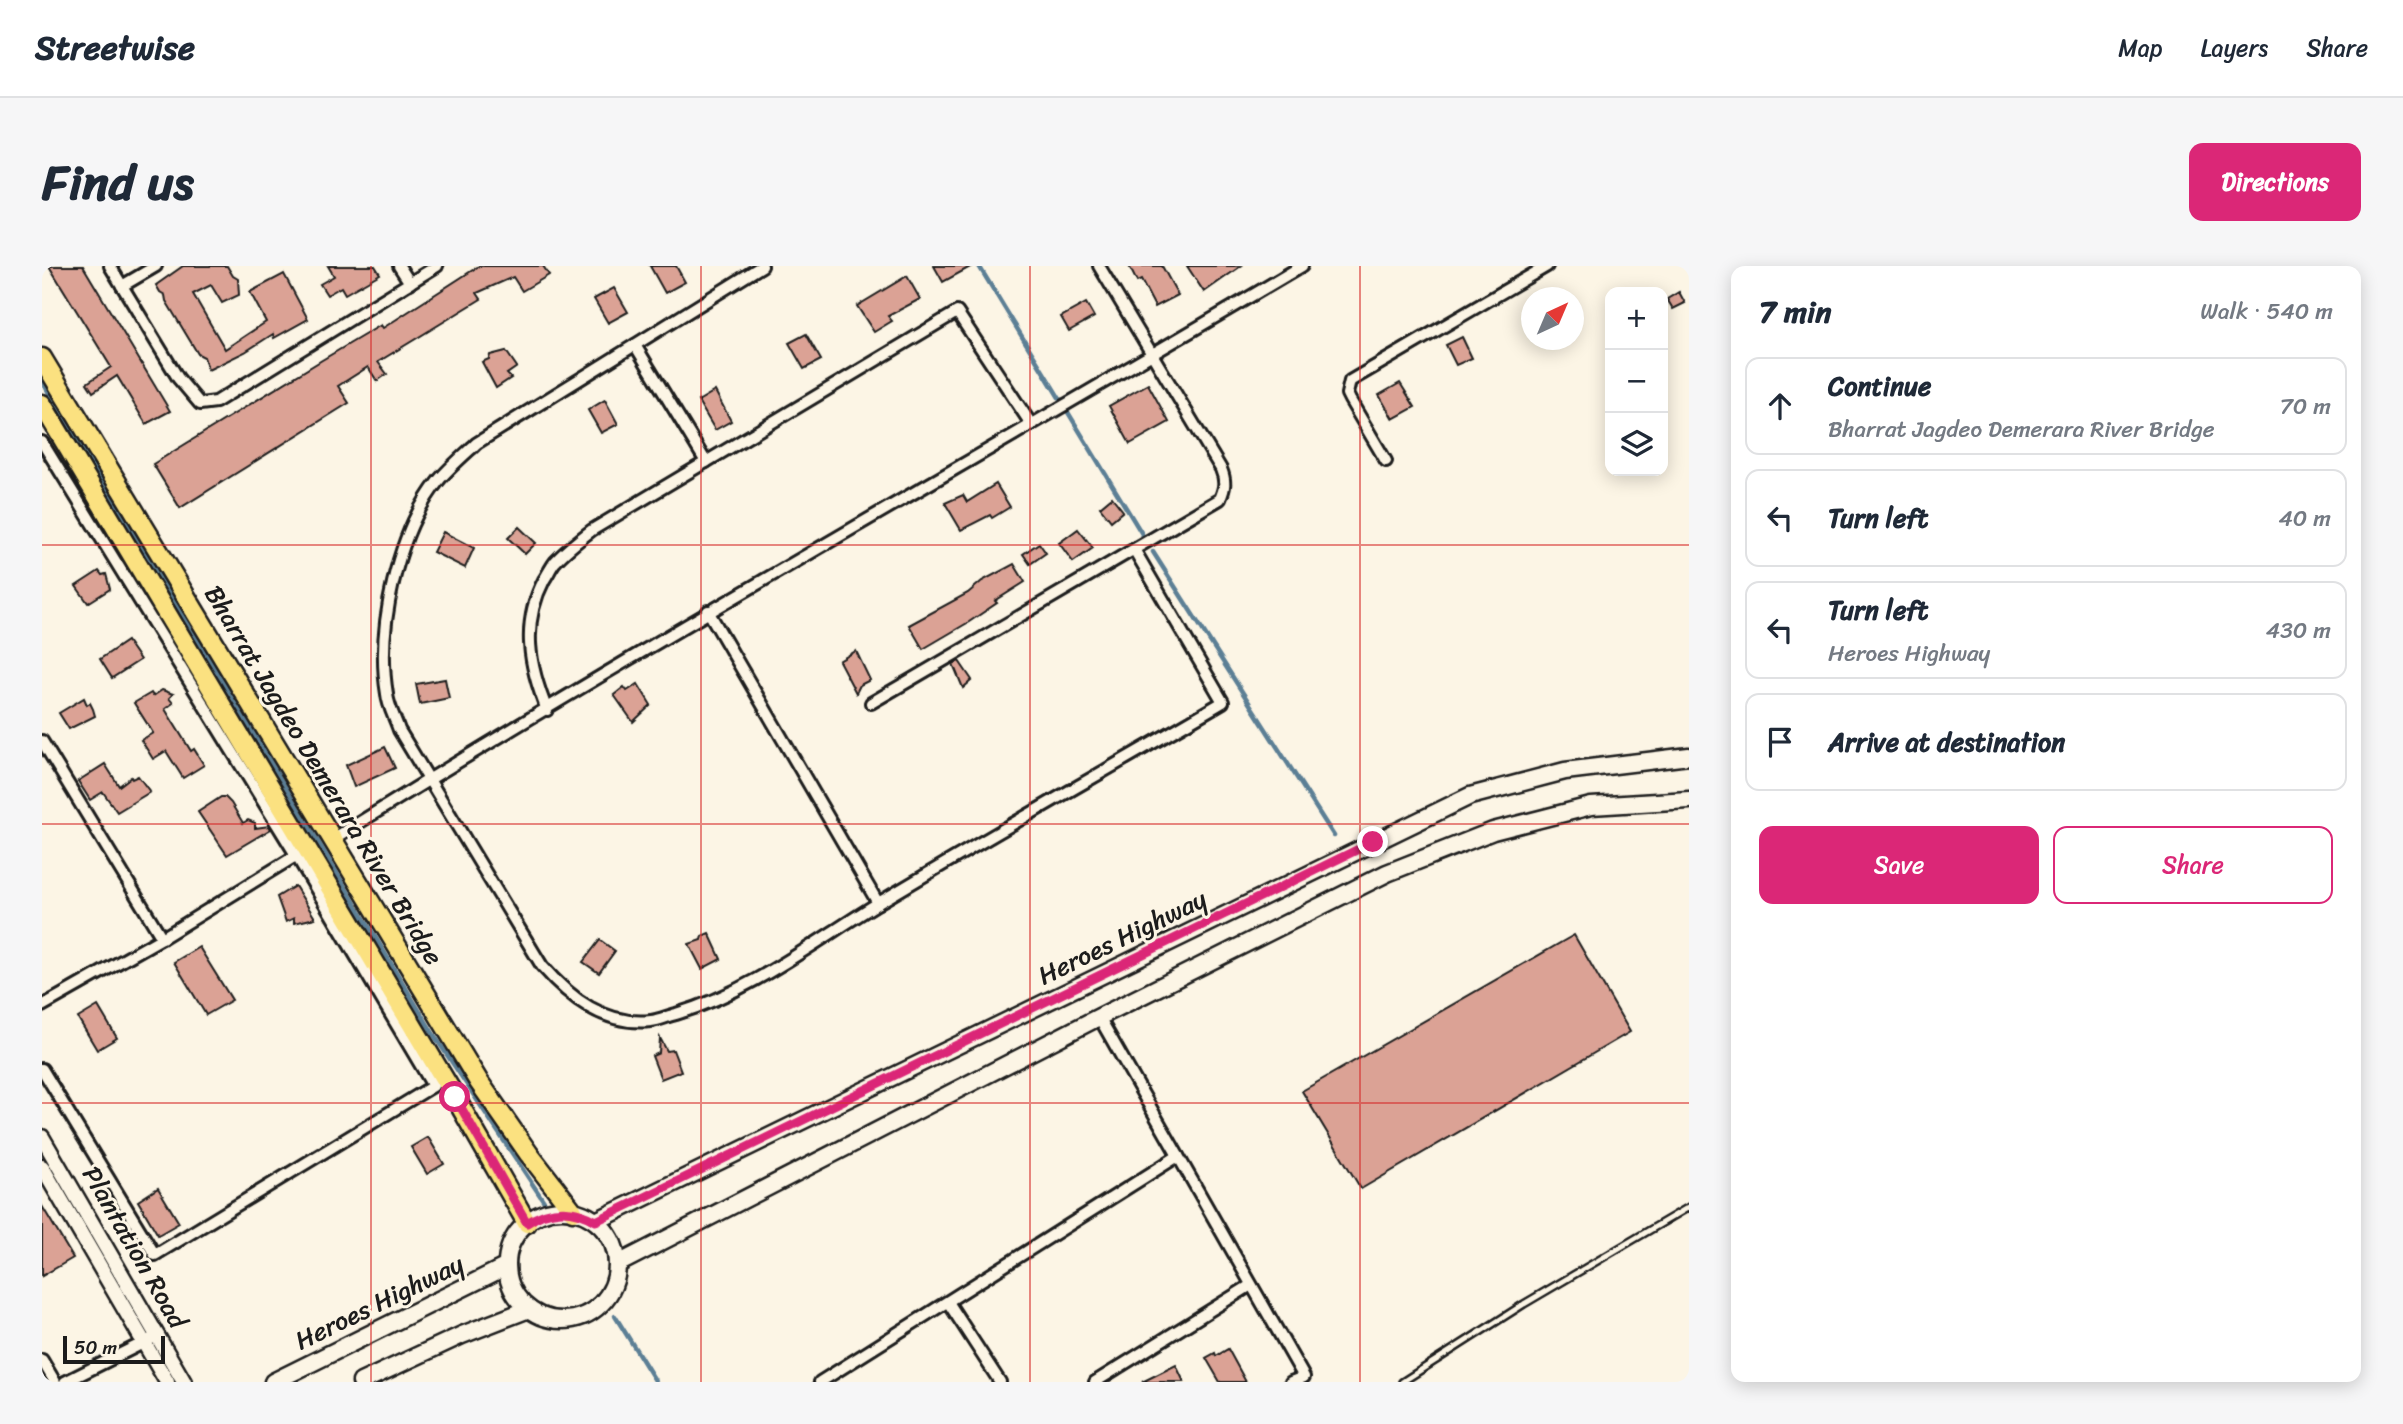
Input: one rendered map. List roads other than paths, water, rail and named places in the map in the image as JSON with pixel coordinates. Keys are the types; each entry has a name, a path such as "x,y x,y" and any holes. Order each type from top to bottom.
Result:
{"main road":[{"name":"Bharrat Jagdeo Demerara River Bridge","path":"42,358 479,1082 573,1211"},
{"name":"Bharrat Jagdeo Demerara River Bridge","path":"42,404 301,852 455,1097 527,1223"},
{"name":"Heroes Highway","path":"596,1221 1470,796 1565,771 1689,756"},
{"path":"618,1264 1099,1017 1387,873 1493,831 1591,806 1689,800"},
{"path":"549,1211 573,1211 596,1221 612,1240 618,1264 617,1276 607,1299 588,1314 564,1320 540,1315 529,1309 513,1290 507,1266 512,1242 527,1223 549,1211"},
{"name":"Heroes Highway","path":"273,1382 507,1266"},
{"path":"361,1382 462,1335 529,1309"}],"street":[{"path":"110,266 178,378 200,404 216,402 437,266"},
{"path":"122,286 156,266"},
{"path":"400,266 410,283"},
{"path":"762,266 502,425 477,443 438,481 418,513 399,556 391,596 384,669 387,697 399,730 542,966 581,1004 601,1014 623,1020 651,1021 689,1010 731,993 812,947 878,903 1223,702 1135,551"},
{"path":"871,704 1220,499 1225,488 1222,470 1099,266"},
{"path":"333,839 708,611 1153,355 1302,266"},
{"path":"1386,461 1347,394 1350,381 1547,266"},
{"path":"547,710 531,660 531,617 536,595 553,564 569,548 592,530 957,312 1031,424"},
{"path":"635,345 706,462"},
{"path":"42,442 301,852 433,1086 155,1255 42,1069"},
{"path":"708,611 878,903"},
{"path":"42,741 162,938"},
{"path":"42,1006 162,938 301,852"},
{"path":"1099,1017 1305,1380 1291,1382"},
{"name":"Plantation Road","path":"42,1138 151,1339 167,1382"},
{"path":"820,1382 1178,1156"},
{"name":"Plantation Road","path":"42,1167 151,1339 184,1382"},
{"path":"1095,1382 1251,1285"},
{"path":"948,1301 1000,1382"},
{"path":"65,1382 151,1339"},
{"path":"42,1360 55,1382"}],"lane":[{"path":"1402,1382 1524,1304 1689,1207"}],"waterway":[{"path":"979,266 1142,534"},
{"path":"42,381 432,1032 545,1203"},
{"path":"1153,552 1334,836"},
{"path":"615,1316 656,1382"}]}
